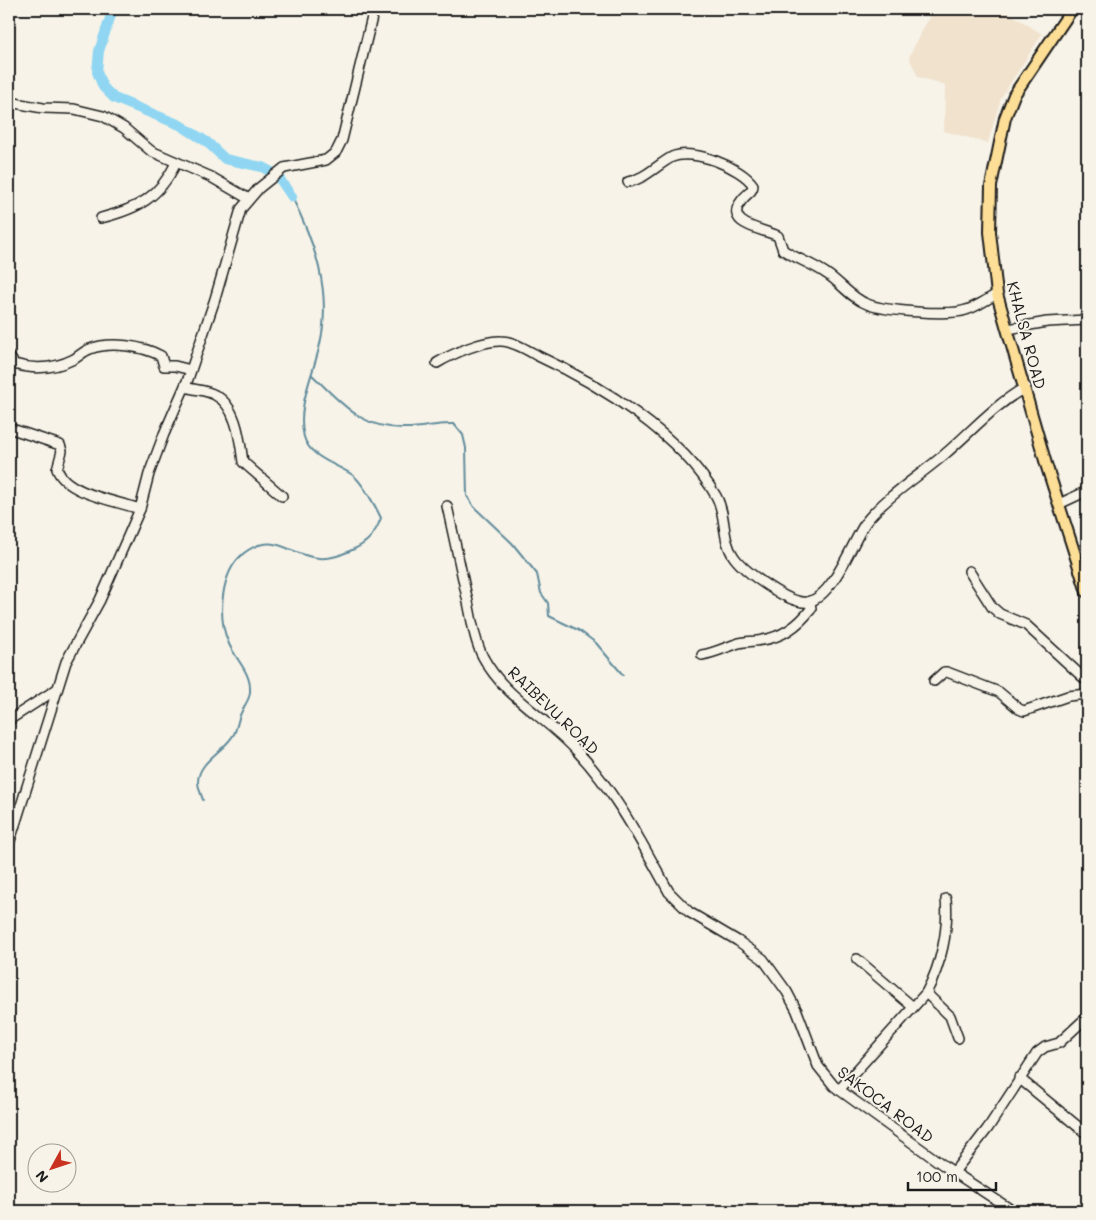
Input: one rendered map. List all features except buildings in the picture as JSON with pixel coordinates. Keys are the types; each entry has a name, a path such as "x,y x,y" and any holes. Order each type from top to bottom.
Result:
{"main road":[{"name":"KHALSA ROAD","path":"1069,10 1014,94 1005,118 991,186 990,232 997,294 1087,592"}],"street":[{"path":"9,844 66,662 100,600 140,509 152,466 185,387 215,299 241,209 270,178 284,168 326,160 339,148 374,9"},
{"path":"9,102 43,108 74,109 103,116 124,128 151,151 211,176 249,199"},
{"path":"628,182 640,178 674,156 692,154 718,162 742,175 753,185 753,189 736,209 741,221 778,236 783,250 816,266 851,295 868,305 917,312 957,312 966,310 997,294"},
{"path":"101,218 119,214 148,200 160,188 176,163"},
{"path":"1008,329 1047,322 1087,320"},
{"path":"437,363 460,352 501,341 527,350 583,379 642,418 695,467 717,497 723,514 727,541 739,563 759,580 790,599 799,602 810,601 818,596 836,576 861,531 874,514 963,439 999,403 1026,387"},
{"path":"9,356 14,364 36,369 74,359 94,348 129,345 161,356 164,366 175,366 191,370"},
{"path":"185,387 216,395 229,407 239,434 242,462 282,496"},
{"path":"9,428 60,445 62,450 57,469 62,479 73,487 140,509"},
{"path":"1059,504 1087,491"},
{"name":"RAIBEVU ROAD","path":"446,506 476,640 489,668 517,698 559,732 595,771 625,812 669,892"},
{"path":"969,571 992,607 1000,614 1026,625 1087,681"},
{"path":"702,655 723,650 742,642 780,636 795,626 811,610 810,601"},
{"path":"934,681 944,672 947,672 962,680 999,692 1019,710 1028,711 1068,696 1087,694"},
{"path":"9,720 57,688"},
{"name":"SAKOCA ROAD","path":"669,892 689,912 745,945 762,959 794,1004 818,1066 824,1076 839,1090 954,1172 1013,1211"},
{"path":"839,1090 926,993 936,974 948,918 946,899"},
{"path":"857,959 913,1008"},
{"path":"926,993 950,1016 958,1038"},
{"path":"954,1172 988,1128 1037,1053 1045,1047 1059,1043 1087,1017"},
{"path":"1019,1078 1087,1134"}],"shaded area":[{"path":"933,9 1003,9 1042,34 1001,98 988,143 944,131 945,85 918,77 909,57"}],"waterway":[{"path":"113,9 99,51 97,72 103,87 114,98 180,125 207,142 225,159 262,167 277,175 292,197"},
{"path":"203,800 198,784 202,768 225,746 234,734 250,692 248,676 229,644 223,621 223,596 230,572 236,561 244,553 264,544 282,546 319,558 344,554 367,541 381,518 358,480 312,451 304,437 302,414 320,344 324,306 319,268 314,250 292,197"},
{"path":"312,375 343,405 354,413 377,424 407,428 454,424 463,435 466,448 467,496 474,507 512,543 537,574 541,593 548,603 549,616 580,631 596,643 623,675"}]}
